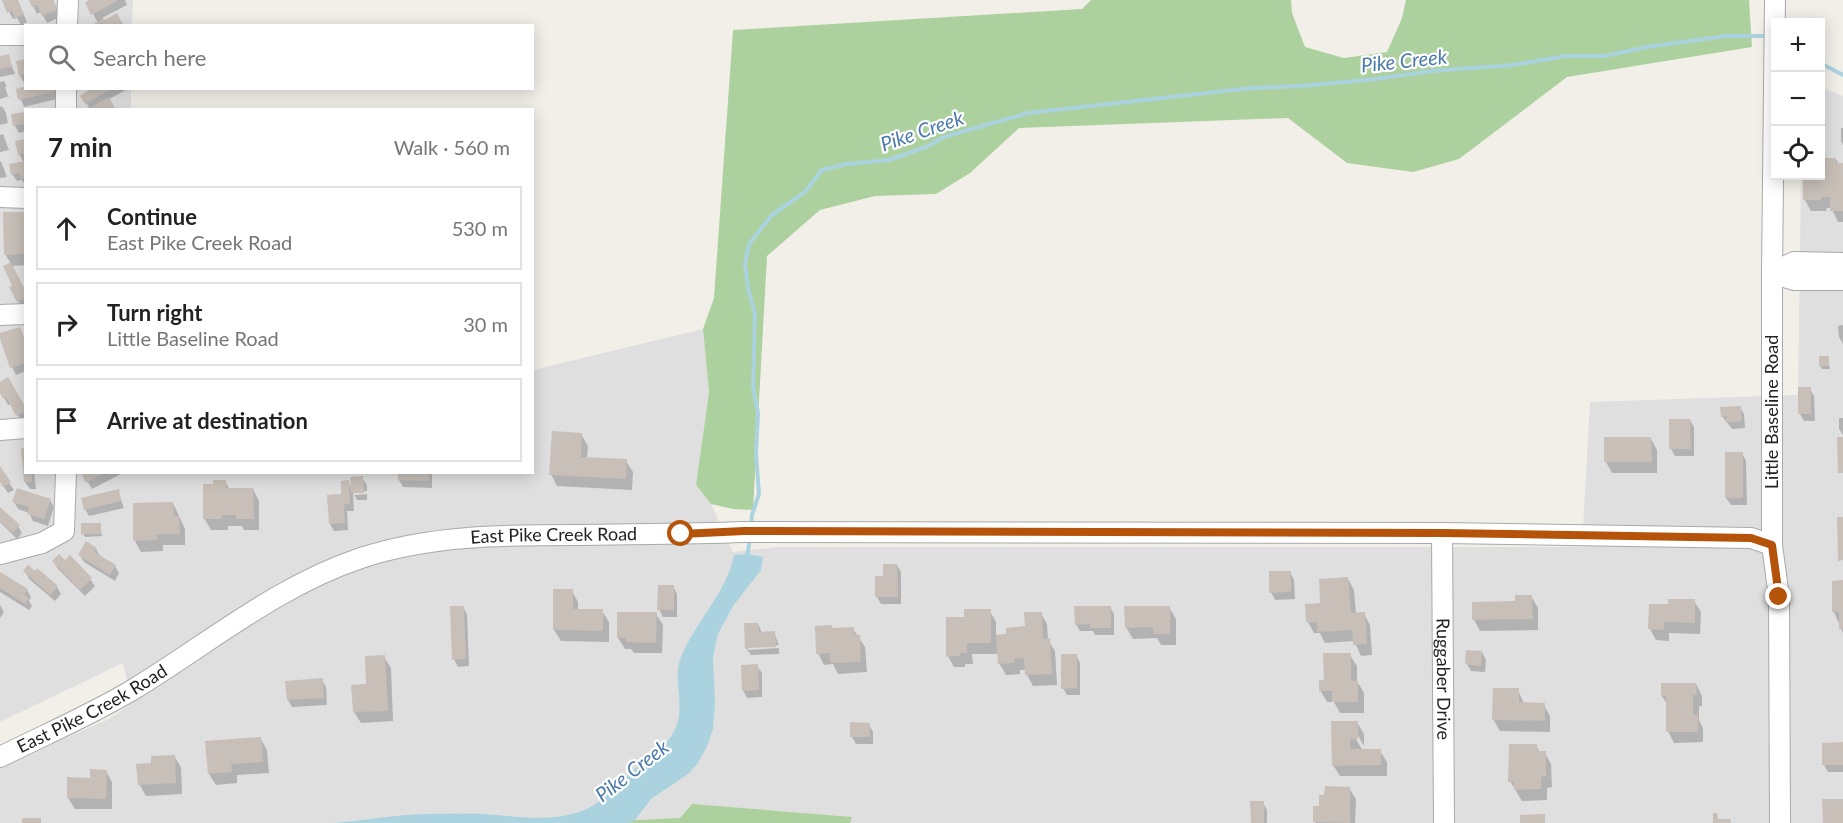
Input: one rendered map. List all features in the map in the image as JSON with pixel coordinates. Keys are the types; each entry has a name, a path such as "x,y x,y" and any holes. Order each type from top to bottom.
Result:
{"street":[{"path":"68,0 68,24"},
{"path":"0,35 24,35"},
{"name":"Little Baseline Road","path":"1775,72 1772,545 1779,597 1780,823"},
{"path":"66,90 66,108"},
{"path":"0,197 24,198"},
{"path":"1772,273 1794,261 1843,263"},
{"path":"1772,273 1794,280 1843,280"},
{"path":"0,315 24,314"},
{"path":"0,430 24,428"},
{"path":"0,554 42,543 64,531 66,474"},
{"name":"East Pike Creek Road","path":"0,757 122,696 210,638 310,579 361,558 443,539 507,535 744,531 1442,533 1751,538 1772,545"},
{"name":"Ruggaber Drive","path":"1442,533 1444,823"}],"shaded area":[{"path":"0,0 133,0 132,24 24,24 24,90 131,90 131,108 24,108 24,474 534,474 534,370 703,329 709,392 696,485 711,504 733,552 777,547 1582,547 1590,402 1798,395 1801,180 1825,180 1825,89 1843,96 1843,823 0,823 0,767 109,719 132,703 123,663 0,722"}],"green space":[{"path":"1091,0 1291,0 1292,13 1305,47 1344,58 1387,52 1402,18 1406,0 1749,0 1752,47 1567,77 1459,159 1413,172 1347,163 1288,118 1019,128 970,173 936,194 875,196 820,210 767,256 753,510 733,509 711,504 696,485 709,392 703,329 714,298 733,30 1082,9"},
{"path":"692,804 852,817 850,823 617,823 619,821 680,818"}],"water":[{"name":"Pike Creek","path":"748,554 763,557 761,570 733,606 718,634 713,657 715,704 713,729 707,746 698,763 688,774 651,799 635,820 629,823 332,823 428,814 545,818 569,815 597,803 664,745 673,734 679,710 678,668 680,660 693,633 724,583 734,555"}],"building":[{"path":"2,0 18,0 24,14 15,18 12,11 7,13"},
{"path":"29,0 53,0 58,9 42,16 37,5 32,7"},
{"path":"89,0 119,0 91,15 85,3"},
{"path":"117,13 123,24 94,24 104,18 105,20"},
{"path":"9,54 12,67 0,69 0,56"},
{"path":"24,59 24,75 19,76 16,61"},
{"path":"24,87 24,90 54,90 54,92 18,100 16,89"},
{"path":"89,90 110,90 85,104 80,96"},
{"path":"109,97 115,108 90,108"},
{"path":"24,112 24,124 13,126 11,114"},
{"path":"24,139 24,154 18,155 15,141"},
{"path":"1825,158 1836,158 1836,163 1843,163 1843,211 1830,211 1830,197 1821,197 1821,200 1803,200 1803,180 1825,180"},
{"path":"24,161 24,178 20,179 19,173 11,175 9,164"},
{"path":"3,212 24,212 24,254 4,255"},
{"path":"11,262 24,288 24,299 17,302 9,287 12,286 3,266"},
{"path":"20,327 24,338 24,364 10,368 0,333"},
{"path":"1819,356 1829,356 1829,366 1819,366"},
{"path":"8,377 24,405 24,412 16,416 6,397 3,399 0,393 0,382"},
{"path":"1798,387 1811,387 1811,414 1798,414"},
{"path":"1741,406 1742,421 1726,423 1726,416 1721,417 1720,407"},
{"path":"1669,419 1690,419 1691,449 1669,449"},
{"path":"552,431 582,433 581,457 627,459 626,479 549,475"},
{"path":"1604,437 1651,437 1652,462 1604,462"},
{"path":"1837,437 1843,437 1843,473 1838,473"},
{"path":"21,448 24,448 24,474 32,474 32,482 24,482"},
{"path":"1725,452 1743,452 1743,498 1725,498"},
{"path":"0,466 11,482 3,487 0,482"},
{"path":"84,474 102,474 86,483 82,475"},
{"path":"398,474 429,474 429,481 398,480"},
{"path":"363,476 364,493 351,493 350,477"},
{"path":"213,480 226,480 226,488 253,488 254,519 236,519 236,515 222,515 222,519 203,519 203,484 213,484"},
{"path":"349,480 350,504 344,504 345,523 329,524 327,495 341,494 341,481"},
{"path":"17,488 51,499 44,519 27,514 29,507 12,502"},
{"path":"119,489 121,501 84,510 81,498"},
{"path":"173,502 174,516 179,516 180,534 157,534 157,540 133,541 133,503"},
{"path":"0,507 20,525 13,533 0,521"},
{"path":"1837,517 1843,517 1843,560 1838,561"},
{"path":"81,523 101,523 101,534 81,534"},
{"path":"86,541 97,548 94,552 116,565 110,575 78,555"},
{"path":"59,554 65,560 70,555 92,578 80,590 52,561"},
{"path":"883,564 897,564 898,597 875,597 875,576 883,576"},
{"path":"28,565 35,571 37,568 58,586 50,595 23,571"},
{"path":"1269,571 1291,571 1291,592 1269,593"},
{"path":"0,572 28,589 24,595 29,598 25,604 0,588"},
{"path":"1348,577 1351,613 1365,612 1367,644 1353,645 1352,630 1317,632 1317,622 1306,622 1305,604 1320,603 1319,579"},
{"path":"1843,580 1843,629 1839,629 1839,612 1832,612 1832,581"},
{"path":"658,585 674,585 674,610 657,610"},
{"path":"553,589 573,589 573,609 603,609 603,631 553,630"},
{"path":"1515,595 1532,595 1533,619 1472,620 1472,602 1515,601"},
{"path":"1668,599 1695,599 1695,623 1664,622 1664,630 1648,629 1649,604 1668,604"},
{"path":"450,606 464,606 466,659 452,660"},
{"path":"1074,606 1111,606 1111,628 1090,628 1090,624 1075,625"},
{"path":"1124,606 1170,606 1170,634 1153,634 1153,627 1125,628"},
{"path":"964,609 991,609 991,643 967,643 967,653 946,657 946,617 964,617"},
{"path":"617,612 657,612 656,643 626,642 626,638 617,638"},
{"path":"1024,612 1042,612 1043,639 1050,638 1052,674 1025,675 1024,658 1014,659 1014,663 998,664 996,635 1006,634 1006,628 1025,626"},
{"path":"744,623 758,623 759,632 775,631 776,647 745,648"},
{"path":"832,625 832,628 854,627 854,635 860,635 861,662 830,663 830,653 816,654 815,626"},
{"path":"1466,650 1482,651 1481,666 1465,664"},
{"path":"1323,653 1351,653 1351,681 1358,681 1358,702 1332,702 1332,691 1319,691 1319,680 1324,680"},
{"path":"1061,654 1077,654 1077,688 1061,689"},
{"path":"385,655 388,711 353,712 351,685 366,684 365,656"},
{"path":"758,664 759,690 742,691 741,665"},
{"path":"323,678 324,698 287,700 285,681"},
{"path":"1661,683 1696,683 1697,695 1693,695 1693,715 1698,715 1698,732 1666,732 1666,696 1661,696"},
{"path":"1493,688 1519,688 1519,702 1545,703 1545,721 1492,720"},
{"path":"1331,721 1358,721 1358,739 1350,739 1350,749 1381,749 1381,765 1332,766"},
{"path":"850,722 870,723 870,737 850,737"},
{"path":"261,737 263,762 231,764 232,772 208,774 205,741"},
{"path":"1843,742 1843,765 1822,765 1822,743"},
{"path":"1509,744 1537,744 1537,751 1546,751 1546,776 1541,777 1541,789 1514,790 1514,782 1508,782"},
{"path":"175,755 176,783 138,785 136,764 151,763 151,756"},
{"path":"90,769 107,770 106,799 67,798 67,777 90,778"},
{"path":"1325,786 1350,787 1350,823 1313,822 1313,806 1319,806 1319,795 1324,795"},
{"path":"1822,799 1843,799 1843,823 1823,823"},
{"path":"1250,801 1264,801 1264,823 1251,823"},
{"path":"1713,813 1717,813 1718,819 1730,819 1731,823 1713,823"},
{"path":"1545,814 1545,823 1520,823 1520,815"},
{"path":"22,818 41,818 41,823 22,823"}],"waterway":[{"name":"Pike Creek","path":"751,526 759,494 756,454 758,413 753,387 755,314 745,264 749,244 772,215 805,192 822,170 847,164 889,160 926,147 944,137 1028,113 1251,88 1301,86 1432,71 1513,65 1566,56 1605,56 1647,47 1726,36 1769,36"},
{"name":"Pike Creek","path":"1825,66 1843,75"},
{"name":"Pike Creek","path":"747,559 750,537"}],"route":[{"path":"681,534 744,531 1442,533 1751,538 1772,545 1779,597"}]}
